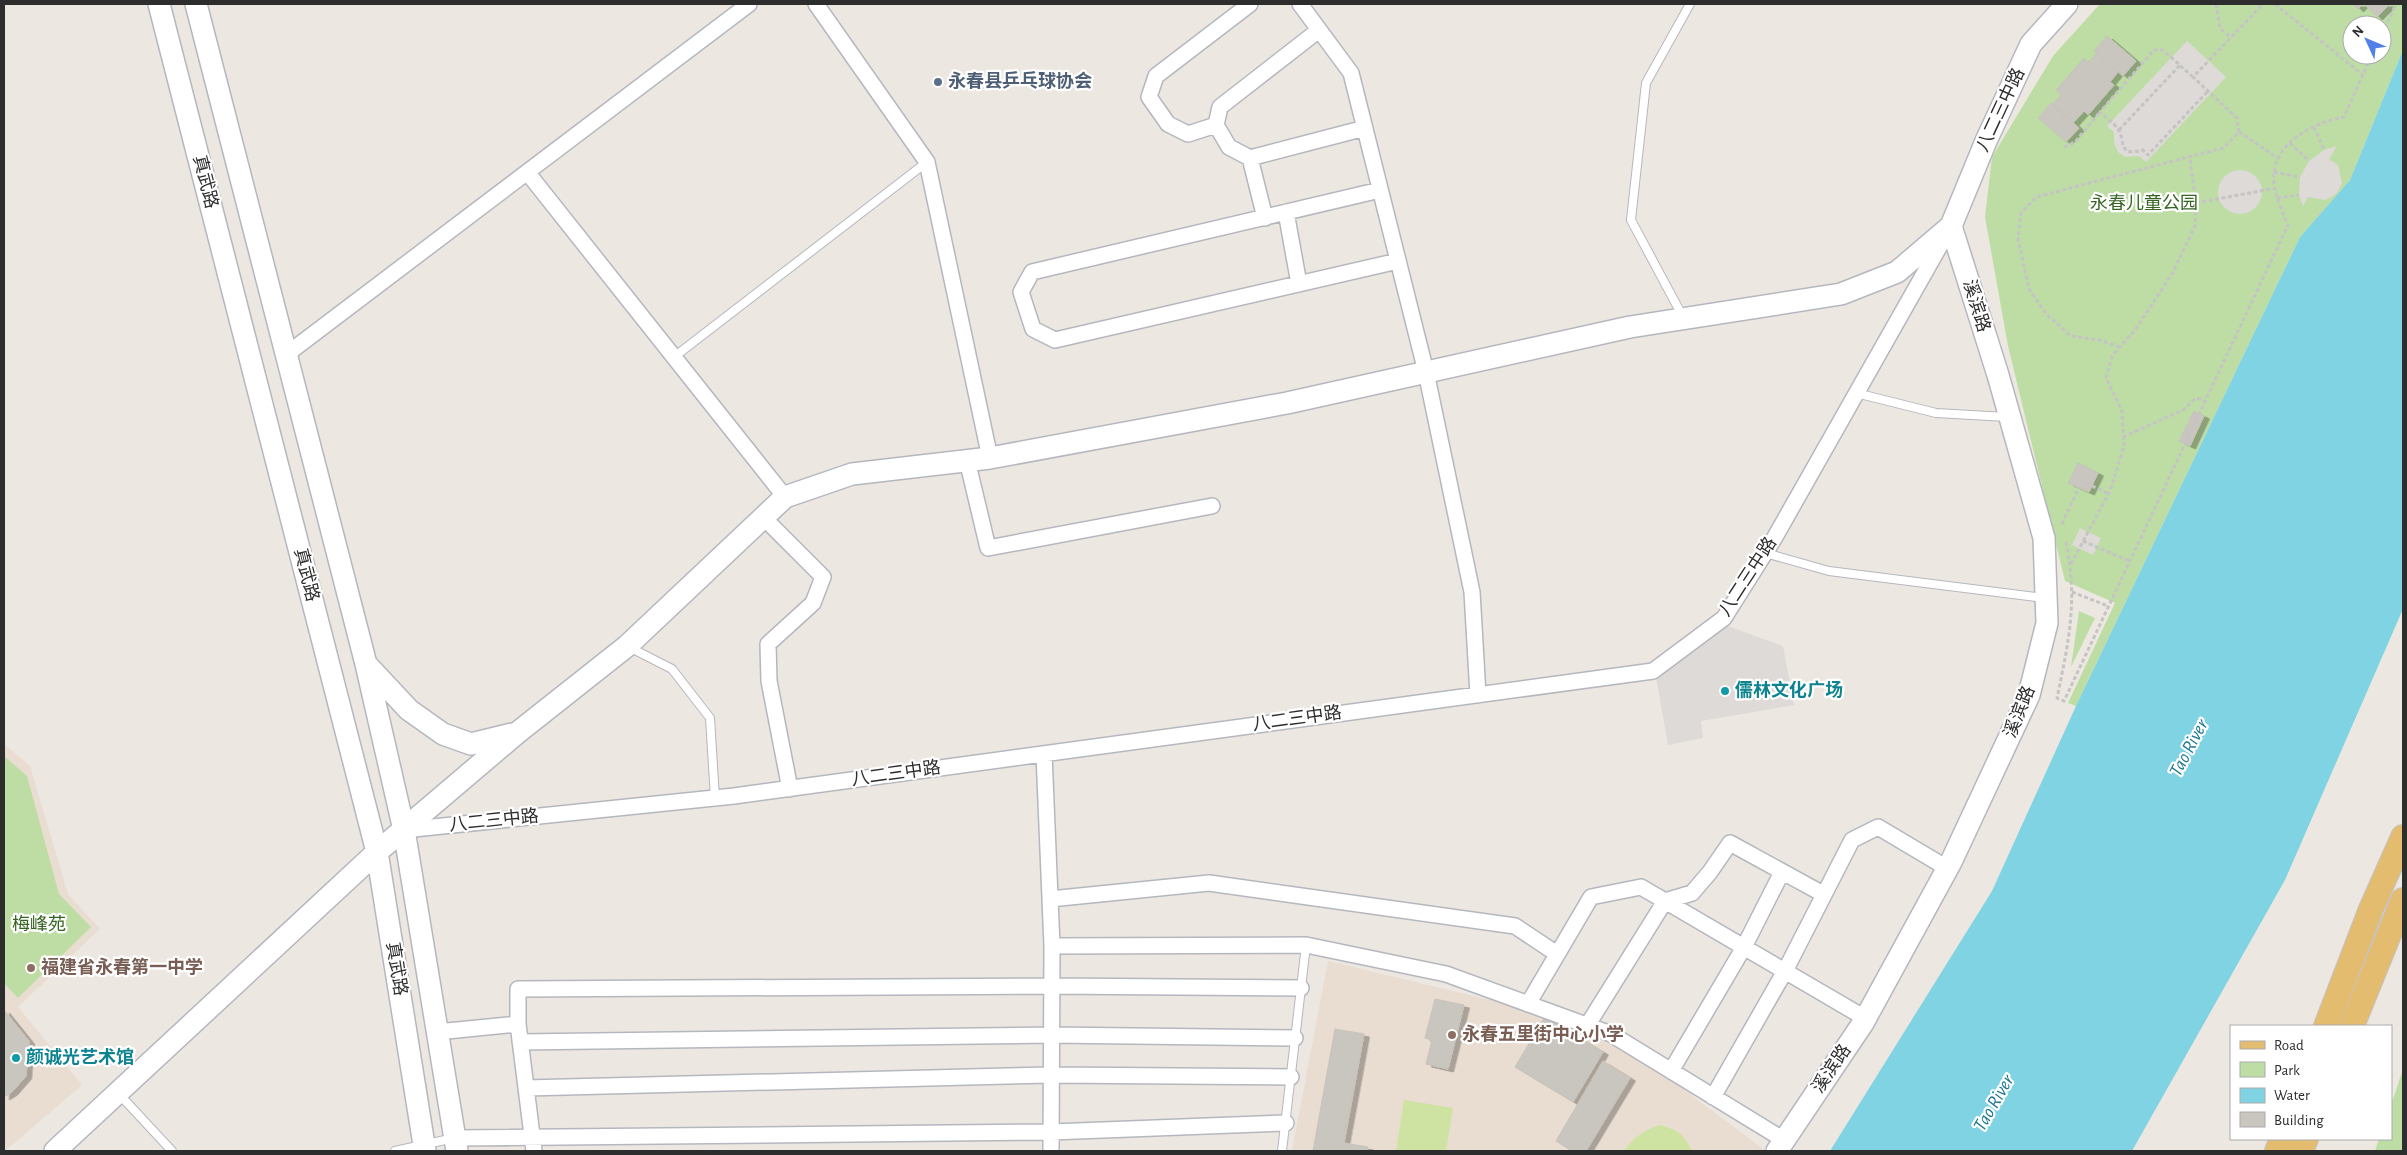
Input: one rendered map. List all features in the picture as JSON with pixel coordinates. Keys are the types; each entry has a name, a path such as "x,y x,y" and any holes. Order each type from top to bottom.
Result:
{"main road":[{"name":"真武路","path":"159,4 377,852 424,1148"},
{"name":"真武路","path":"196,4 366,664 404,830 456,1145"},
{"name":"八二三中路","path":"55,1151 377,852 518,733 627,646 785,497 852,474 990,458 1287,402 1630,327 1841,294 1897,272 1951,226 1986,141 2031,44 2067,4"},
{"name":"溪滨路","path":"1781,1146 1865,1018 1947,868 2029,695 2047,623 2044,538 2010,418 1951,226"},
{"path":"366,664 409,710 443,734 470,744 518,733"},
{"path":"2326,1025 2371,909 2403,837"},
{"path":"2352,1025 2403,900"}],"street":[{"path":"287,354 749,4"},
{"path":"816,4 927,162 990,458"},
{"path":"1216,125 1188,134 1168,124 1149,97 1156,76 1250,4"},
{"path":"1300,4 1351,73 1426,372 1472,592 1478,695"},
{"path":"1319,30 1220,107 1216,125 1229,146 1250,158 1365,128"},
{"path":"1250,158 1265,218"},
{"path":"527,172 785,497"},
{"path":"1380,190 1032,272 1021,292 1033,329 1055,340 1398,261"},
{"path":"1286,212 1299,284"},
{"name":"八二三中路","path":"404,830 790,789 1653,671 1724,618 1765,553 1951,226"},
{"path":"967,460 988,548 1212,506"},
{"path":"763,517 823,577 813,603 768,644 769,681 790,789"},
{"path":"1044,754 1052,946 1050,1151"},
{"path":"1713,1096 1785,971 1852,840 1878,827 1947,868"},
{"path":"1587,1026 1665,901 1692,893 1710,872 1730,843 1823,894"},
{"path":"1671,1072 1744,947 1782,872"},
{"path":"1050,898 1209,883 1516,926 1557,954"},
{"path":"1528,1004 1591,897 1641,887 1865,1018"},
{"path":"1052,946 1306,945 1446,974 1611,1034 1713,1096 1781,1146"},
{"path":"533,1144 518,1024 518,989 1052,986 1301,988"},
{"path":"437,1032 518,1024"},
{"path":"520,1042 1052,1035 1295,1038"},
{"path":"526,1088 1051,1075 1291,1077"},
{"path":"456,1145 1051,1132 1286,1123"}],"lane":[{"path":"1684,319 1632,220 1646,83 1690,4"},
{"path":"674,357 927,162"},
{"path":"1856,393 1936,413 2010,418"},
{"path":"1765,553 1829,571 2046,599"},
{"path":"627,646 672,670 710,718 715,798"},
{"path":"1282,1151 1306,945"},
{"path":"118,1093 172,1151"},
{"path":"394,1151 456,1145"}],"path":[{"path":"2216,4 2220,28 2231,38"},
{"path":"2193,77 2263,4"},
{"path":"2275,4 2363,75"},
{"path":"2064,147 2075,142 2154,50 2163,50 2237,118 2239,132 2279,158"},
{"path":"2119,130 2180,65"},
{"path":"2065,540 2072,592 2067,647 2057,698 2064,701 2288,224 2277,198 2274,172 2279,158 2297,136 2324,120 2344,117 2368,65"},
{"path":"2100,112 2119,130 2121,142 2126,150 2133,153 2143,150 2148,155 2208,91"},
{"path":"2314,127 2324,150"},
{"path":"2120,347 2099,340 2071,336 2046,314 2029,289 2018,239 2021,213 2036,197 2223,148 2239,132"},
{"path":"2290,143 2310,161"},
{"path":"2045,573 2070,566 2109,494 2124,446 2122,411 2106,378 2112,356 2135,330 2172,274 2194,226 2196,203 2190,158"},
{"path":"2274,172 2300,178"},
{"path":"2196,203 2276,188"},
{"path":"2277,198 2299,195"},
{"path":"2123,437 2183,410 2196,398 2204,400"},
{"path":"2064,531 2062,522 2082,481 2109,494"},
{"path":"2083,541 2129,561"},
{"path":"2072,592 2108,606"}],"shaded area":[{"path":"2187,41 2226,77 2146,162 2139,156 2125,157 2118,152 2114,143 2114,132 2107,126"},
{"path":"2337,146 2329,159 2338,165 2342,183 2337,193 2326,200 2308,197 2303,206 2299,195 2300,177 2309,161 2324,150"},
{"path":"2236,170 2244,170 2256,176 2262,192 2256,208 2244,214 2236,214 2224,208 2218,196 2218,188 2224,176"},
{"path":"2080,528 2101,538 2093,555 2072,545"},
{"name":"儒林文化广场","path":"1728,626 1783,646 1794,705 1701,721 1703,738 1668,745 1656,677"},
{"name":"福建省永春第一中学","path":"4,744 30,766 68,894 100,929 18,1007 82,1085 5,1151"},
{"name":"永春五里街中心小学","path":"1328,961 1536,1011 1643,1059 1766,1151 1292,1151"}],"green space":[{"name":"永春儿童公园","path":"2100,4 2403,4 2403,50 2350,180 2300,237 2076,706 2068,703 2115,603 2065,581 2008,346 1985,217 1992,157 2053,56"},
{"path":"2079,611 2095,618 2071,667"},
{"name":"梅峰苑","path":"4,756 27,776 59,894 91,927 18,998 4,983"},
{"path":"2403,1069 2403,1151 2375,1151 2379,1140 2392,1140 2392,1102"},
{"path":"1404,1100 1453,1108 1446,1151 1396,1151"},
{"path":"1660,1125 1680,1134 1692,1151 1624,1151 1640,1135"}],"water":[{"name":"Tao River","path":"2403,50 2403,609 2285,880 2132,1151 1830,1151 1992,891 2076,706 2300,237 2350,180"}],"building":[{"path":"2353,4 2363,4 2358,9"},
{"path":"2364,4 2390,4 2379,15 2375,15"},
{"path":"2107,36 2136,61 2123,76 2094,51"},
{"path":"2097,53 2118,72 2110,82 2114,85 2088,115 2084,111 2073,123 2052,105 2061,95 2056,90 2084,58 2088,63"},
{"path":"2051,103 2079,128 2066,142 2038,118"},
{"path":"2194,411 2204,416 2190,446 2179,441"},
{"path":"2078,463 2098,473 2089,492 2068,483"},
{"path":"1435,999 1464,1005 1448,1069 1426,1064 1432,1040 1425,1038"},
{"name":"颜诚光艺术馆","path":"4,1010 29,1041 26,1076 12,1092 4,1097"},
{"path":"1545,1017 1603,1052 1573,1102 1515,1067"},
{"path":"1335,1029 1364,1034 1344,1143 1368,1147 1367,1151 1313,1151"},
{"path":"1603,1061 1630,1078 1586,1151 1572,1151 1556,1141"}],"place":[{"name":"永春县乒乓球协会","path":"938,82"},
{"name":"儒林文化广场","path":"1725,691"},
{"name":"福建省永春第一中学","path":"31,968"},
{"name":"永春五里街中心小学","path":"1452,1035"},
{"name":"颜诚光艺术馆","path":"16,1058"}]}
